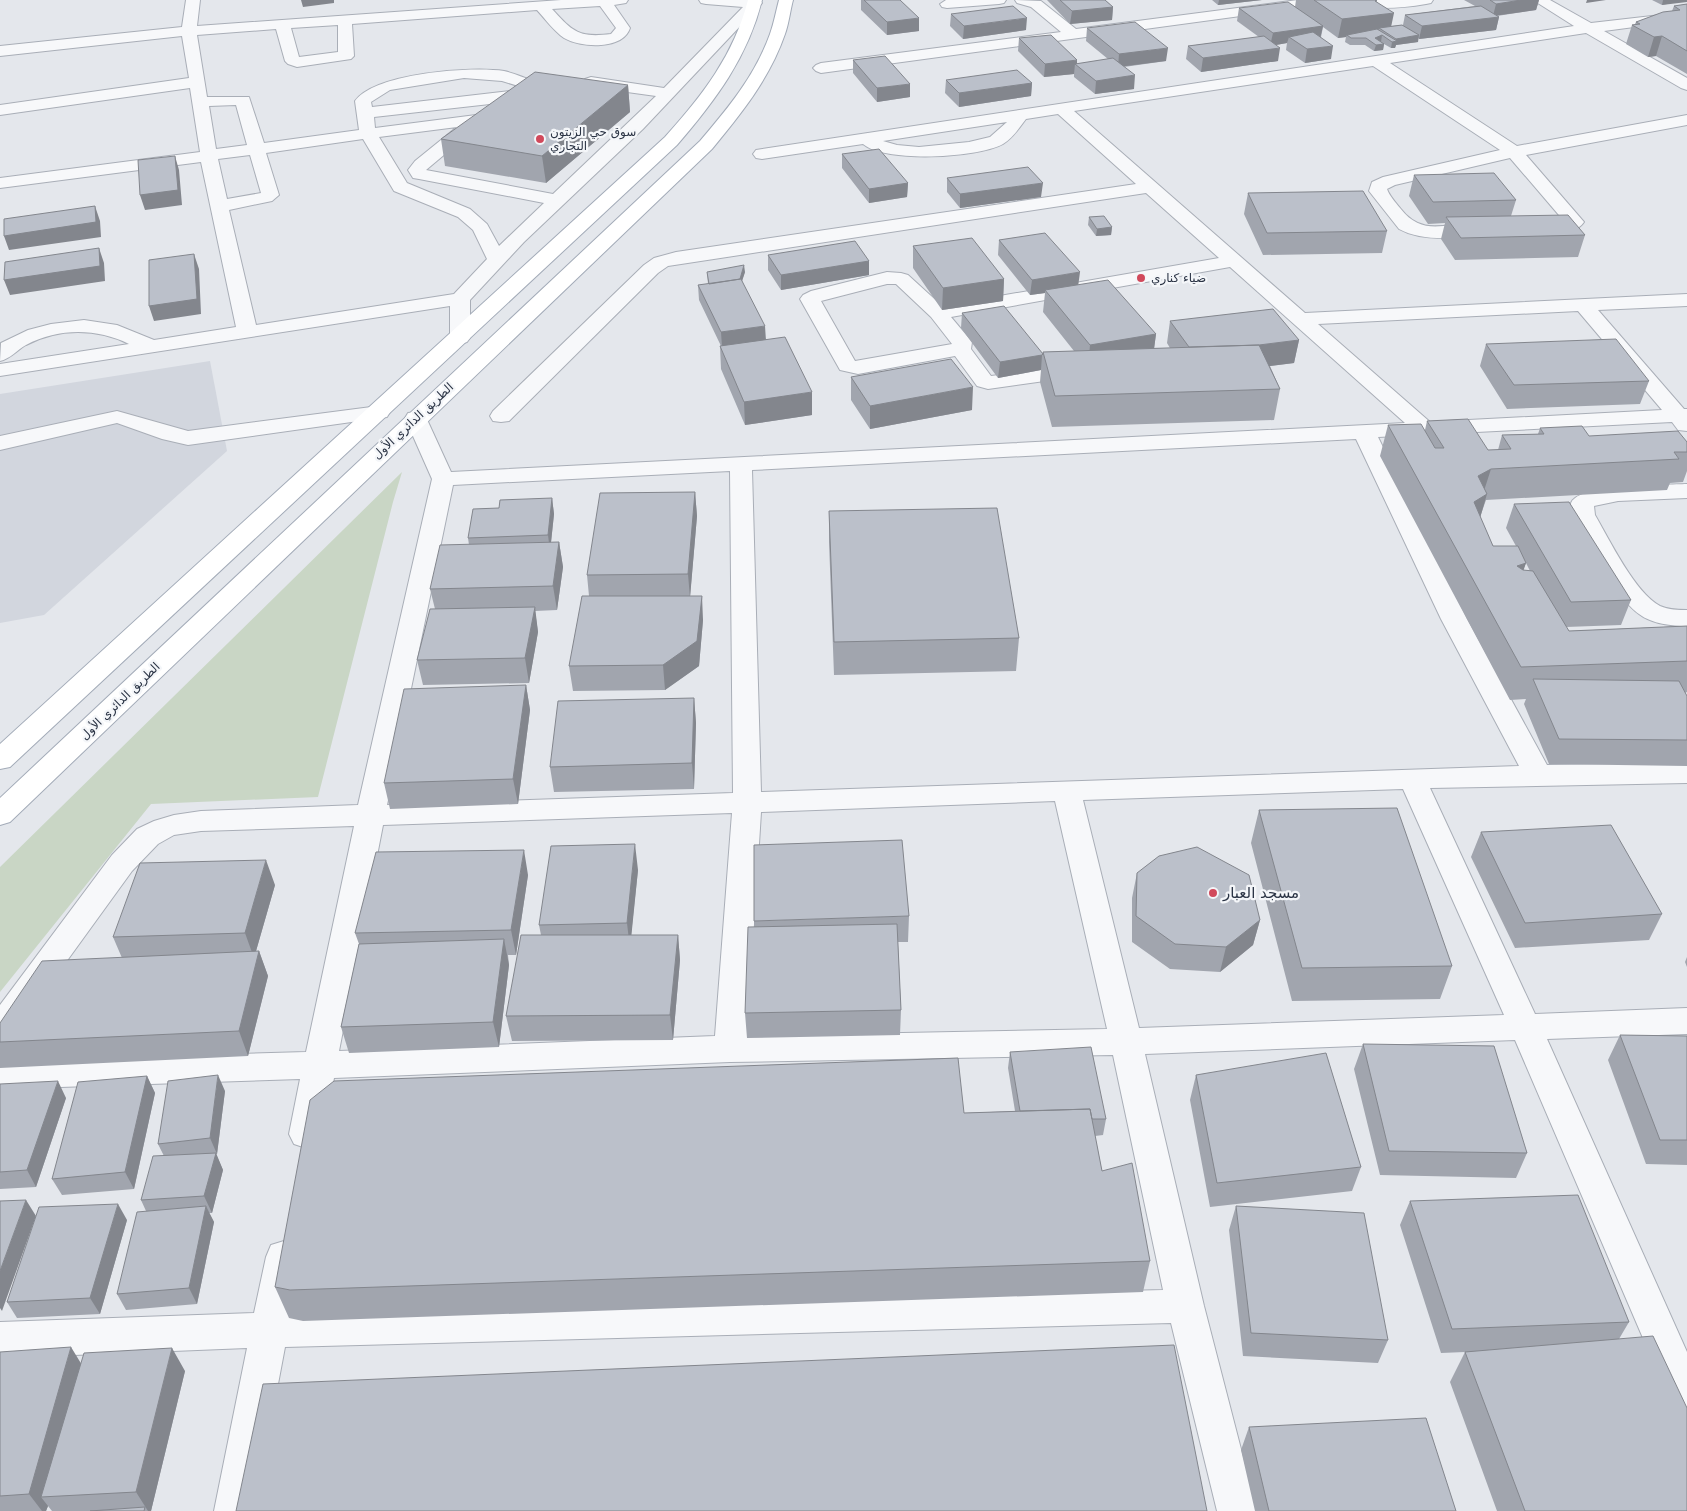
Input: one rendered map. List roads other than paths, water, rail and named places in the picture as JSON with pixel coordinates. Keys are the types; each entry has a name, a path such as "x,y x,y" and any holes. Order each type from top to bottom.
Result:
{"main road":[{"name":"الطريق الدائري الأول","path":"0,815 416,418 706,145 740,104 763,68 778,34 786,0"},
{"name":"الطريق الدائري الأول","path":"0,760 460,338 671,141 705,103 728,68 743,37 755,1"}],"street":[{"path":"193,0 189,31 200,102 209,157 247,331"},
{"path":"0,51 189,31 345,20 466,5 541,6 621,0"},
{"path":"706,0 755,1"},
{"path":"947,4 999,0"},
{"path":"1022,0 1036,4 1074,35"},
{"path":"821,68 895,59 923,66 941,67 1005,58 1013,52 1016,43 1330,0"},
{"path":"1347,0 1383,6 1426,0"},
{"path":"1540,0 1687,85"},
{"path":"541,6 571,38 587,42 617,38 622,32 623,28 604,1"},
{"path":"0,370 460,299 556,200 651,111 755,1"},
{"path":"762,154 1063,110 1590,28 1687,16"},
{"path":"282,24 293,61 297,62 346,56 345,20"},
{"path":"0,46 12,38 21,35 72,29 85,29 112,39"},
{"path":"0,56 25,60 75,55 91,50 112,39"},
{"path":"386,86 398,73 407,67 468,59"},
{"path":"1376,61 1514,152 1575,222 1569,226 1524,228"},
{"path":"419,174 417,170 421,165 476,120 535,82 501,69 464,73 386,86 369,95 363,101 368,133 400,187 464,213 474,220 481,228 497,259"},
{"path":"574,80 668,93"},
{"path":"0,110 197,82"},
{"path":"1417,88 1442,90 1462,99 1472,111 1463,119"},
{"path":"365,113 511,96 553,97"},
{"path":"200,102 243,100 259,149 270,195 220,206"},
{"path":"632,108 651,111"},
{"path":"1063,110 1425,429"},
{"path":"864,139 894,151 927,154 990,144 1005,134 1020,116"},
{"path":"0,183 209,157 368,133 476,120"},
{"path":"1494,229 1435,231 1414,229 1406,226 1378,191 1378,186 1389,181 1514,152 1687,120"},
{"path":"85,155 106,157 112,160 117,169"},
{"path":"0,176 15,166 26,163"},
{"path":"92,189 106,182 117,169"},
{"path":"396,180 419,174 556,200"},
{"path":"501,416 651,269 661,262 676,258 1150,187"},
{"path":"0,190 10,195 25,198"},
{"path":"938,313 1233,261"},
{"path":"896,277 901,279 938,313 962,342 960,349 850,368 845,364 810,299 818,294 896,277"},
{"path":"460,299 460,338"},
{"path":"1299,319 1687,300"},
{"path":"1584,305 1684,419"},
{"path":"0,355 4,349 39,333 78,326 109,329 150,346"},
{"path":"960,349 984,382 988,383 1059,373"},
{"path":"0,443 117,417 126,418 174,437 188,438 379,412"},
{"path":"303,1154 319,1065 370,816 443,479 416,418"},
{"path":"443,479 1425,429 1684,419"},
{"path":"1364,432 1454,619 1538,775"},
{"path":"730,1049 747,802 742,463"},
{"path":"1683,498 1606,496 1591,498 1582,503 1581,509 1634,596 1651,611 1664,616 1687,618"},
{"path":"0,1029 122,863 139,843 155,831 171,824 201,821 1412,779 1687,773"},
{"path":"1412,779 1525,1027 1687,1395"},
{"path":"1068,791 1185,1306 1236,1511"},
{"path":"0,1075 730,1049 1126,1042 1687,1021"},
{"path":"234,1511 289,1232"},
{"path":"0,1340 271,1330 1185,1306"}],"place":[{"name":"سوق حي الزيتون التجاري","path":"540,139"},
{"name":"ضياء كناري","path":"1141,278"},
{"name":"مسجد العبار","path":"1213,893"}]}
